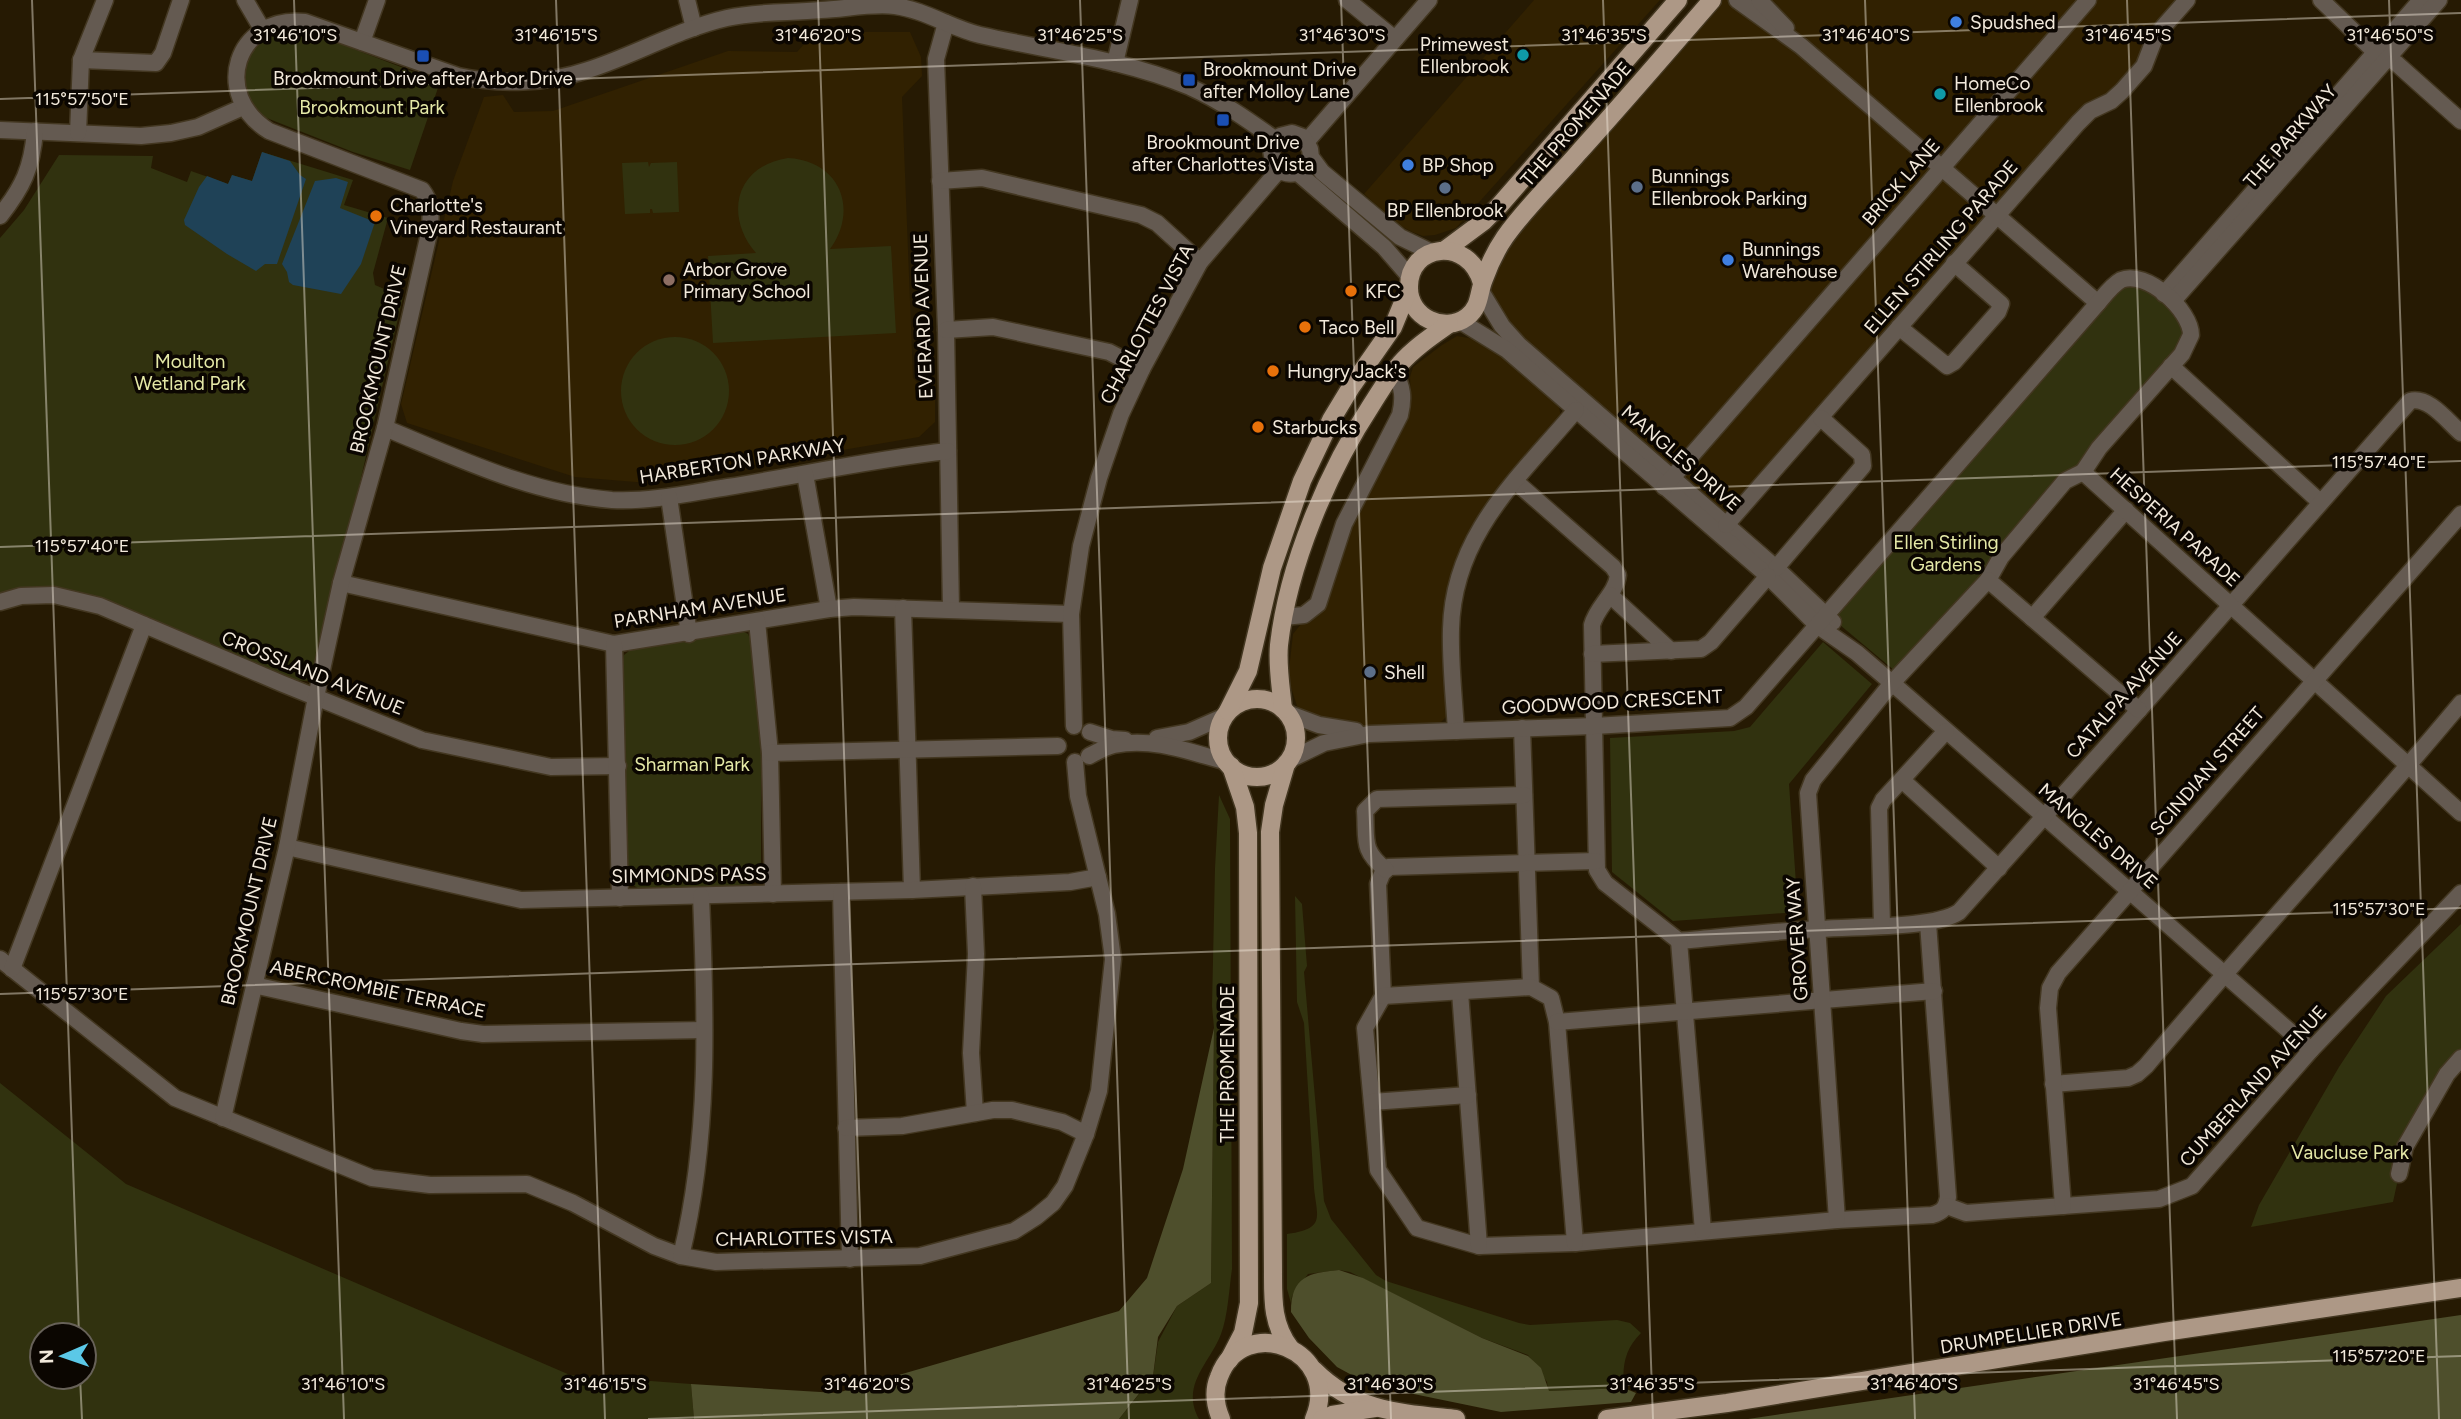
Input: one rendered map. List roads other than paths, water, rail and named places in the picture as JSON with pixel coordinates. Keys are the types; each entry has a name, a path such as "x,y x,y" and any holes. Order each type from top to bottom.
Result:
{"main road":[{"name":"THE PROMENADE","path":"1439,251 1484,220 1499,206 1678,0"},
{"name":"THE PROMENADE","path":"1482,288 1496,251 1506,235 1712,0"},
{"path":"1287,762 1272,774 1245,775 1229,764 1220,747 1218,736 1248,671 1272,568 1302,481 1331,420 1393,327 1419,262 1439,251 1465,256 1474,264 1482,288 1474,310 1423,343 1394,370 1363,418 1325,489 1295,574 1284,617 1279,659 1285,711 1295,728 1296,739 1275,798 1270,832 1275,1320 1281,1336 1290,1348 1303,1357 1335,1390 1375,1408 1456,1419"},
{"path":"1410,282 1411,300 1417,311 1437,323 1454,323"},
{"path":"1227,713 1242,702 1253,699 1269,701 1285,711"},
{"name":"THE PROMENADE","path":"1221,1419 1215,1401 1216,1386 1220,1372 1243,1333 1249,1303 1248,826 1243,801 1229,764"},
{"name":"DRUMPELLIER DRIVE","path":"1607,1419 1727,1403 2164,1332 2461,1288"},
{"path":"1229,1360 1254,1345 1276,1344 1290,1348"},
{"path":"1312,1368 1319,1389 1319,1404 1314,1419"},
{"path":"1322,1419 1375,1408"}],"street":[{"path":"78,133 81,60 105,0"},
{"path":"81,60 156,62 163,53 181,0"},
{"path":"245,0 262,29"},
{"path":"362,42 377,0"},
{"path":"687,0 694,28"},
{"path":"1115,63 1130,0"},
{"path":"1347,0 1395,39"},
{"path":"1276,139 1270,156 1279,170 1284,174 1298,173 1306,167 1309,150 1395,39 1429,0"},
{"path":"1737,0 1801,46 2098,303"},
{"path":"1759,0 1801,46"},
{"name":"BRICK LANE","path":"1668,482 2088,0"},
{"name":"ELLEN STIRLING PARADE","path":"1726,525 2090,111 2111,101 2122,92 2144,66 2154,40 2187,0"},
{"path":"2321,0 2461,121"},
{"name":"THE PARKWAY","path":"2382,54 2421,0"},
{"name":"THE PARKWAY","path":"2168,297 2382,54 2439,0"},
{"path":"0,130 141,136 171,134 209,122 243,107 237,88 240,60 248,43 262,29 279,23 305,22 458,76 475,80 522,81 587,71 694,28 727,18 825,5 862,4 919,11 979,34 1115,63 1192,88 1233,109 1276,139"},
{"name":"EVERARD AVENUE","path":"946,23 936,59 946,330 951,609"},
{"name":"BROOKMOUNT DRIVE","path":"223,1118 288,848 316,697 341,583 385,428 430,229 429,201 422,190 270,131 254,120 243,107"},
{"path":"0,216 19,192 32,158 35,131"},
{"path":"1276,139 1292,133 1309,150 1322,172 1399,237 1439,251"},
{"name":"CHARLOTTES VISTA","path":"1074,726 1071,614 1081,546 1099,478 1121,414 1142,369 1200,262 1279,170"},
{"path":"1298,173 1384,247 1410,282"},
{"path":"940,181 982,178 1141,215 1157,223 1200,262"},
{"path":"1899,327 1947,366 1954,362 1998,312 2000,304 1954,263"},
{"path":"1823,620 2120,281 2140,279 2168,297"},
{"name":"MANGLES DRIVE","path":"1482,288 1508,334 1668,482 1772,572"},
{"name":"HESPERIA PARADE","path":"2168,297 2187,319 2191,335 2182,354 2099,448 2083,472 2461,813"},
{"name":"MANGLES DRIVE","path":"1454,323 1494,341 1576,410 1726,525 1857,653 2311,1050"},
{"path":"946,330 993,327 1109,352 1142,369"},
{"path":"1519,361 1529,364 1537,361"},
{"path":"2171,366 2320,502"},
{"path":"1284,617 1304,615 1318,604 1343,524 1400,415 1404,397 1401,382 1394,370"},
{"name":"CATALPA AVENUE","path":"1679,941 1928,923 1950,918 1959,912 2139,710 2410,401 2417,399 2427,403 2461,433"},
{"path":"1456,731 1451,628 1458,575 1469,545 1485,518 1576,410"},
{"path":"1592,654 1705,647 1863,466 1862,454 1821,418"},
{"name":"HARBERTON PARKWAY","path":"385,428 509,477 567,494 615,500 669,497 906,455 948,451"},
{"name":"GROVER WAY","path":"1837,1220 1809,786 1892,683 1988,580 2001,557 2065,481 2083,472"},
{"path":"805,474 829,609"},
{"path":"1516,482 1613,567 1618,575 1617,582 1592,625 1597,870 1605,883 1679,941 1703,1231"},
{"path":"669,497 689,634"},
{"path":"2032,618 2126,510"},
{"name":"SCINDIAN STREET","path":"2063,1206 2048,1008 2050,988 2058,973 2461,514"},
{"path":"1988,580 2139,710"},
{"name":"PARNHAM AVENUE","path":"341,583 614,644 654,636 689,634 829,609 903,608 1071,614"},
{"name":"CROSSLAND AVENUE","path":"0,602 22,596 54,595 100,606 422,740 551,767 618,766"},
{"path":"1610,595 1671,651"},
{"path":"903,608 912,890"},
{"name":"GOODWOOD CRESCENT","path":"1287,762 1328,741 1369,734 1730,718 1746,707 1823,620"},
{"path":"757,621 770,753 772,894"},
{"path":"6,964 144,625"},
{"path":"614,644 620,898"},
{"path":"2053,1084 2128,1078 2137,1074 2409,766 2461,703"},
{"name":"GOODWOOD CRESCENT","path":"1285,711 1324,726 1369,734"},
{"path":"1227,713 1199,728 1176,736 1114,742 1082,759 1064,757 1058,746 1061,734 1074,726 1114,742 1176,747 1229,764"},
{"path":"1522,729 1531,986"},
{"path":"1882,925 1877,817 1883,800 1946,731"},
{"path":"1082,759 1094,744 1090,733"},
{"path":"770,753 1058,746"},
{"name":"CHARLOTTES VISTA","path":"6,964 175,1098 372,1178 430,1185 527,1184 573,1203 654,1246 681,1256 716,1262 920,1256 1014,1231 1037,1217 1065,1186 1086,1134 1099,1091 1112,959 1107,914 1078,796 1082,759"},
{"path":"1902,780 1998,868"},
{"path":"1386,870 1367,851 1365,811 1377,799 1524,795"},
{"name":"SIMMONDS PASS","path":"288,848 521,900 912,890 1075,881 1098,877"},
{"path":"1575,1242 1557,1022 1551,998 1531,986 1383,996 1378,884 1388,867 1597,861"},
{"path":"973,886 976,954 971,1053 975,1113"},
{"path":"841,892 850,1259"},
{"name":"CUMBERLAND AVENUE","path":"1383,996 1365,1028 1378,1170 1417,1228 1479,1246 1575,1242 1837,1220 1932,1215 1941,1212 1947,1201 1966,1213 2160,1199 2192,1186 2311,1050 2461,893"},
{"path":"681,1256 689,1221 704,1108 701,896"},
{"path":"1928,923 1947,1201"},
{"name":"ABERCROMBIE TERRACE","path":"254,985 483,1034 704,1030"},
{"path":"1460,992 1479,1246"},
{"path":"1557,1022 1934,992"},
{"path":"2399,1174 2410,1137 2447,1074 2461,1058"},
{"path":"1372,1102 1468,1095"},
{"path":"846,1128 901,1126 993,1110 1012,1110 1060,1122 1086,1134"}],"water":[{"path":"262,152 290,161 306,179 277,264 265,264 256,271 185,225 184,220 207,176 228,184 232,175 252,181"},
{"path":"336,178 348,182 340,208 375,222 361,264 341,294 293,285 289,282 282,264 315,181"}],"place":[{"name":"Spudshed","path":"1956,22"},
{"name":"Primewest Ellenbrook","path":"1523,55"},
{"name":"Brookmount Drive after Arbor Drive","path":"423,56"},
{"name":"Brookmount Drive after Molloy Lane","path":"1189,80"},
{"name":"HomeCo Ellenbrook","path":"1940,94"},
{"name":"Brookmount Drive after Charlottes Vista","path":"1223,120"},
{"name":"BP Shop","path":"1408,165"},
{"name":"Bunnings Ellenbrook Parking","path":"1637,187"},
{"name":"BP Ellenbrook","path":"1445,188"},
{"name":"Charlotte's Vineyard Restaurant","path":"376,216"},
{"name":"Bunnings Warehouse","path":"1728,260"},
{"name":"Arbor Grove Primary School","path":"669,280"},
{"name":"KFC","path":"1351,291"},
{"name":"Taco Bell","path":"1305,327"},
{"name":"Hungry Jack's","path":"1273,371"},
{"name":"Starbucks","path":"1258,427"},
{"name":"Shell","path":"1370,672"}],"park label":[{"name":"Brookmount Park","path":"372,107"},
{"name":"Moulton Wetland Park","path":"190,372"},
{"name":"Ellen Stirling Gardens","path":"1946,553"},
{"name":"Sharman Park","path":"692,764"},
{"name":"Vaucluse Park","path":"2350,1152"}]}
